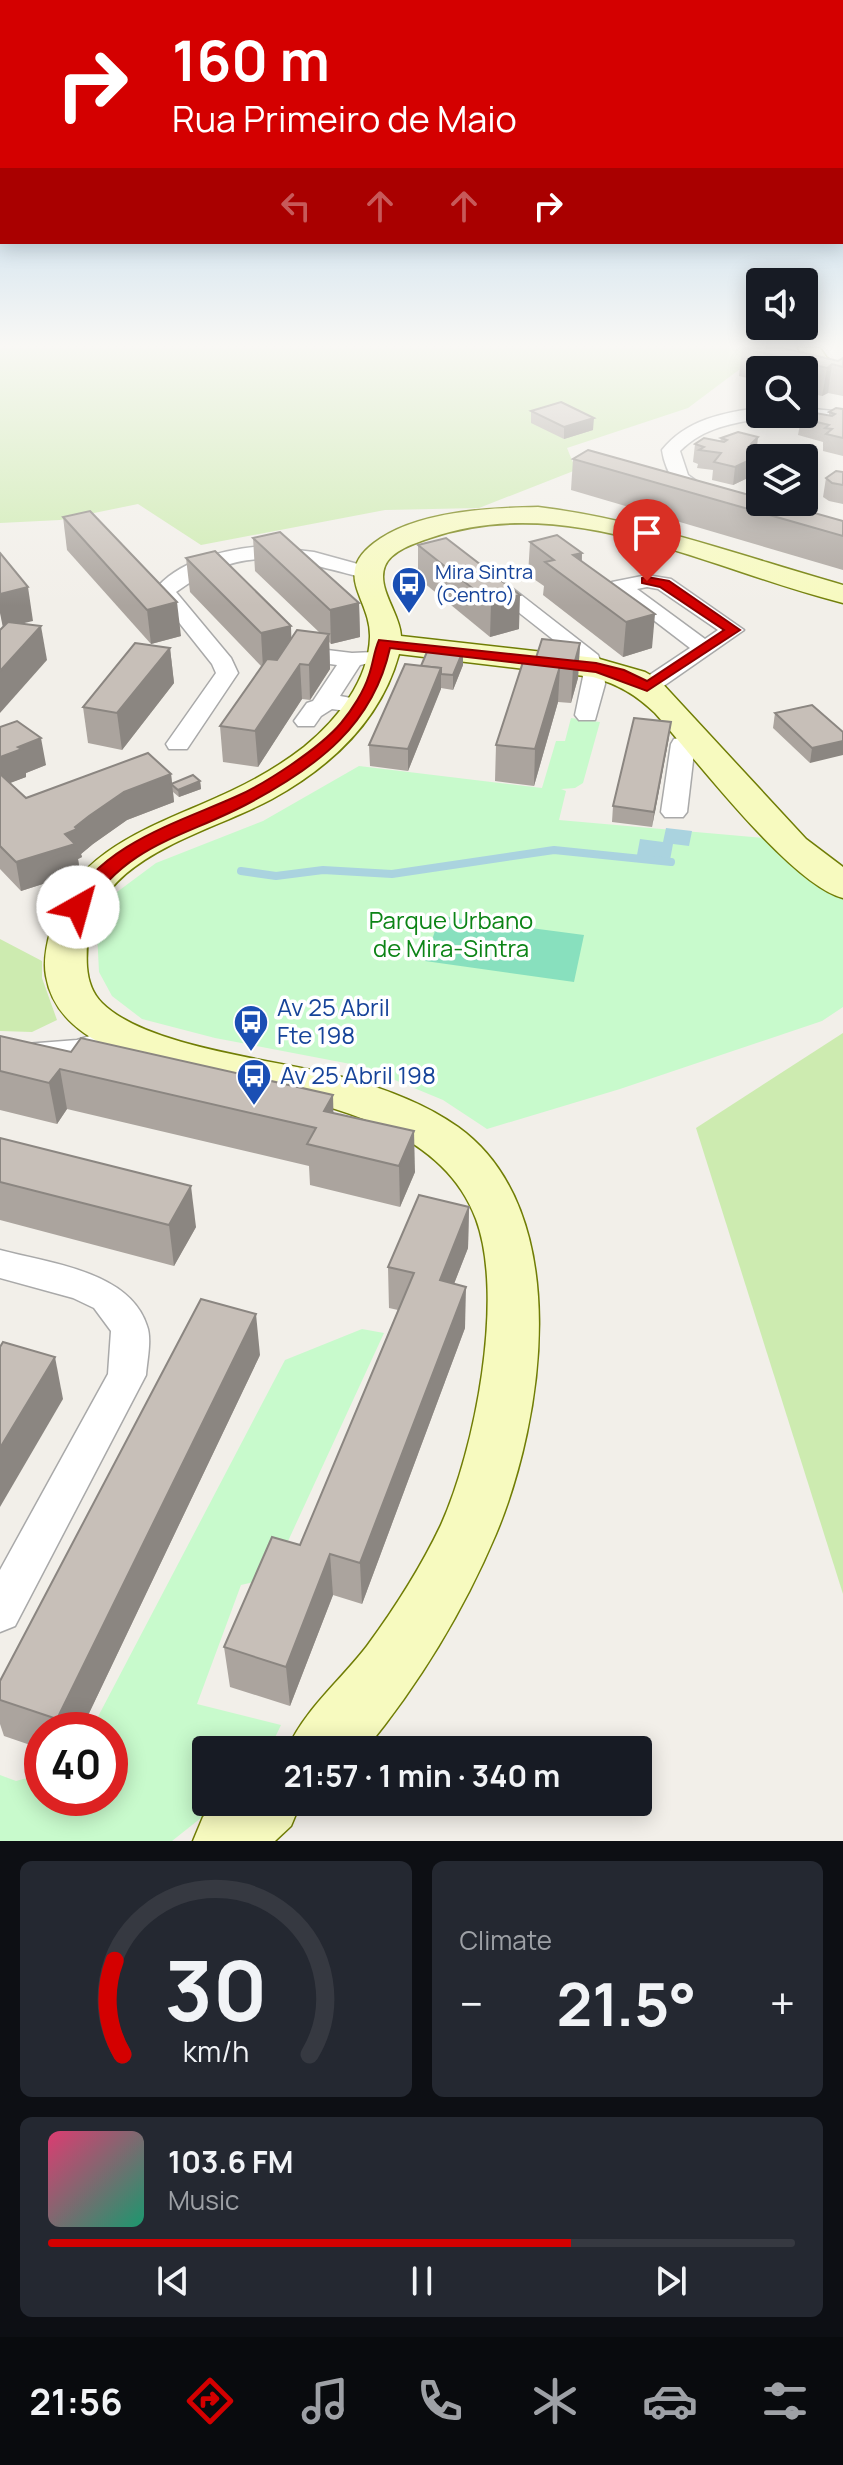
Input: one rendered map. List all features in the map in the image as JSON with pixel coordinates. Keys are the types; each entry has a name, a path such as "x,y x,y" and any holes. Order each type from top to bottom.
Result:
{"street":[{"path":"685,434 671,450 672,469 690,488 728,506"},
{"path":"306,721 315,708 343,704 376,677 369,573 374,559 406,536 446,523 475,518 536,515 613,527 843,594"},
{"path":"178,744 227,673 223,663 160,586 226,556 251,553 297,552 369,573"},
{"path":"205,564 227,587"},
{"path":"474,568 587,655 596,668 587,715"},
{"path":"647,687 705,649 733,630 664,583 647,581 619,586 705,649"},
{"path":"283,643 294,654 376,643 451,649 619,673 647,687 793,847 843,886"},
{"path":"335,1736 397,1653 438,1590 478,1504 505,1403 516,1291 506,1232 494,1198 473,1166 436,1133 399,1113 364,1100 174,1053 122,1036 91,1018 73,996 64,969 71,922 86,891 128,854 155,838 245,799 292,772 347,726 343,704"},
{"path":"674,812 683,744"},
{"path":"0,1057 79,1050 122,1036"},
{"path":"0,1264 83,1286 107,1298 130,1328 127,1375 0,1612"},
{"path":"227,1841 253,1816"}],"green space":[{"path":"0,434 610,434 567,448 576,470 479,508 385,510 201,545 138,504 60,520 0,523"},
{"name":"Parque Urbano de Mira-Sintra","path":"571,718 600,722 583,783 575,788 561,789 566,791 559,820 764,838 843,898 843,1007 822,1021 620,1089 487,1129 443,1100 361,1066 215,1038 142,1019 112,996 99,972 97,932 117,892 156,863 263,821 359,766 542,788 556,741 565,741"},
{"path":"440,916 584,935 574,982 425,961"},
{"path":"0,939 42,961 42,978 57,1020 32,1032 0,1031"},
{"path":"843,1033 843,1594 696,1128"},
{"path":"362,1329 384,1333 271,1578 241,1585 197,1704 281,1725 276,1736 192,1736 192,1816 203,1816 172,1841 0,1841 0,1775 16,1781 24,1779 24,1816 128,1816 128,1712 100,1712 285,1360"}],"water":[{"path":"666,828 692,831 689,846 673,844 670,860 637,855 640,839 663,842"}],"building":[{"path":"733,434 758,437 751,444 746,444 746,462 735,467 714,462 721,453 699,450 704,447 695,444 704,438 727,440 721,438"},
{"path":"588,450 746,494 746,508 573,459"},
{"path":"836,471 843,472 843,485 826,478"},
{"path":"90,511 177,602 147,610 63,517"},
{"path":"818,514 843,521 843,536 773,516"},
{"path":"280,532 359,603 330,610 253,538"},
{"path":"557,535 582,553 573,555 655,614 626,622 545,562 554,560 530,542"},
{"path":"446,538 520,595 491,603 418,545"},
{"path":"215,551 291,626 261,633 186,558"},
{"path":"0,553 28,587 0,594"},
{"path":"8,622 41,626 0,671 0,630"},
{"path":"297,630 329,634 309,665 300,664 255,731 220,726 267,659 277,660"},
{"path":"542,639 580,643 573,668 560,666 535,749 496,745 523,662 534,664"},
{"path":"135,643 170,648 117,713 83,707"},
{"path":"429,647 463,651 453,675 441,674 441,668 421,666"},
{"path":"405,664 441,668 408,749 369,745"},
{"path":"812,705 843,732 843,741 812,748 775,713"},
{"path":"634,718 671,722 654,812 613,806"},
{"path":"17,721 41,738 0,757 0,727"},
{"path":"148,753 171,774 124,792 89,816 75,827 77,829 65,834 75,844 16,862 0,846 0,774 26,798"},
{"path":"193,775 200,781 178,790 171,784"},
{"path":"0,1036 71,1052 81,1038 333,1095 324,1111 414,1131 399,1166 307,1144 316,1128 60,1069 49,1083 0,1071"},
{"path":"0,1138 191,1186 169,1225 0,1182"},
{"path":"419,1195 469,1207 440,1280 466,1287 360,1563 330,1554 286,1667 224,1647 272,1537 300,1545 414,1273 388,1267"},
{"path":"201,1299 256,1314 60,1712 36,1712 0,1700 0,1681"},
{"path":"3,1342 55,1357 0,1448 0,1347"}],"waterway":[{"path":"241,871 276,876 323,870 392,874 554,850 671,862"}],"place":[{"name":"Mira Sintra (Centro)","path":"409,615"},
{"name":"Av 25 Abril Fte 198","path":"251,1053"},
{"name":"Av 25 Abril 198","path":"254,1107"}],"route":[{"path":"78,907 86,891 128,854 169,830 245,799 292,772 323,749 347,726 360,706 376,677 384,643 596,668 619,673 647,687 733,630 664,583 647,581"}]}
